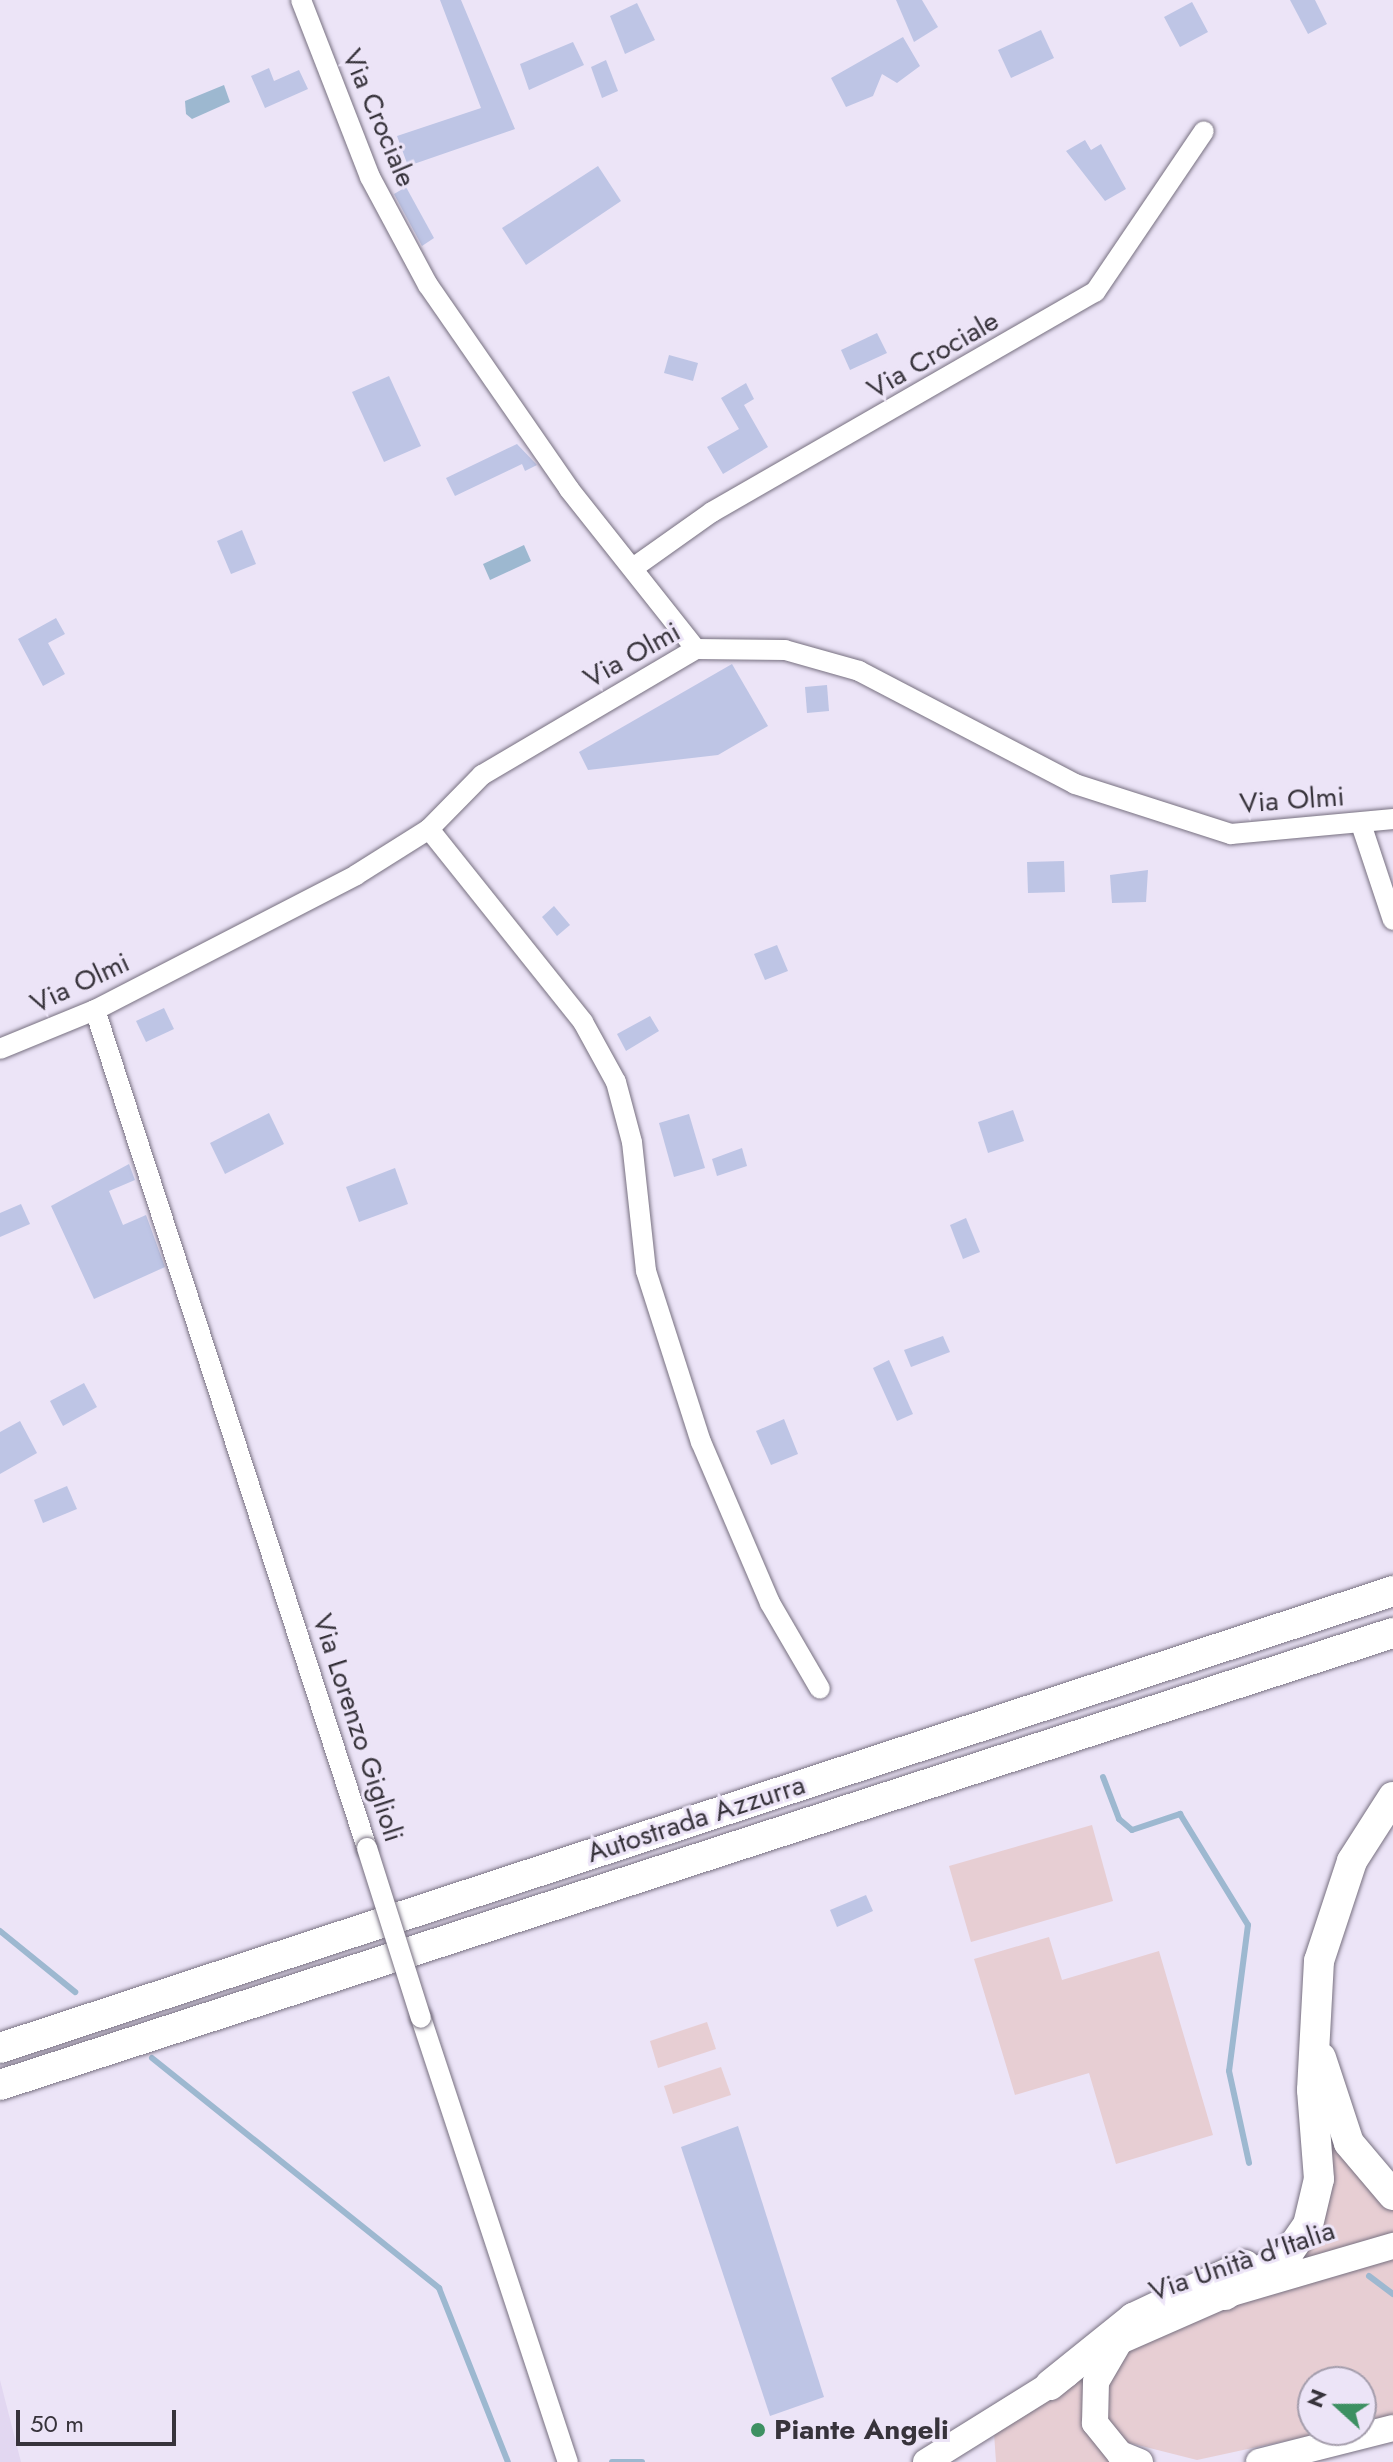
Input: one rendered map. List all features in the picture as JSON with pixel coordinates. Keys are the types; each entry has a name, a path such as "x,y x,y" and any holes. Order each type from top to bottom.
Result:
{"highway":[{"name":"Autostrada Azzurra","path":"0,2048 1393,1591"},
{"name":"Autostrada Azzurra","path":"0,2085 1393,1633"},
{"path":"1225,2295 1289,2252 1308,2225 1319,2179 1315,2038 1319,1961 1337,1895 1393,1797"},
{"path":"1315,2038 1349,2143 1393,2195"},
{"path":"1050,2385 1109,2333 1246,2265 1282,2237 1304,2175 1299,2100 1315,2038"}],"main road":[{"name":"Via Unità d'Italia","path":"926,2462 1120,2341 1225,2295 1393,2246"},
{"path":"1120,2341 1096,2382 1095,2423 1120,2454 1140,2462"},
{"path":"1259,2462 1393,2428"}],"street":[{"name":"Via Crociale","path":"301,0 370,177 428,285 633,568 696,649"},
{"name":"Via Crociale","path":"633,568 712,512 1095,292 1204,131"},
{"name":"Via Olmi","path":"0,1049 95,1010 356,875 429,829 482,775 696,649 785,650 859,671 1075,784 1163,816 1231,834 1393,819"},
{"path":"1361,824 1393,920"},
{"path":"429,829 583,1022 616,1082 632,1142 646,1271 683,1388 754,1570 820,1689"},
{"name":"Via Lorenzo Giglioli","path":"95,1010 568,2462"}],"shaded area":[{"path":"1092,1825 1113,1901 971,1942 949,1866"},
{"path":"1049,1937 1062,1980 1159,1951 1213,2135 1116,2164 1089,2073 1015,2095 974,1959"},
{"path":"707,2022 716,2049 658,2068 650,2041"},
{"path":"721,2067 731,2095 673,2114 664,2086"},
{"path":"1330,2130 1393,2202 1393,2241 1313,2263 1304,2256"},
{"path":"1393,2256 1393,2415 1377,2420 1377,2366 1297,2366 1297,2438 1197,2460 1118,2440 1103,2407 1111,2368 1125,2350 1245,2300"},
{"path":"1103,2354 1090,2381 1121,2462 996,2462 994,2433"},
{"path":"0,2380 21,2462 0,2462"}],"water":[{"path":"224,85 230,102 192,119 186,114 185,101"},
{"path":"524,545 531,561 490,580 483,564"}],"building":[{"path":"440,0 461,0 515,129 408,166 397,136 481,108"},
{"path":"896,0 922,0 938,27 914,42"},
{"path":"1290,0 1315,0 1327,24 1308,34"},
{"path":"1192,2 1208,32 1180,47 1164,17"},
{"path":"637,3 655,40 625,54 610,16"},
{"path":"1041,30 1054,58 1011,78 998,50"},
{"path":"903,37 920,66 897,83 882,74 873,96 846,107 831,78"},
{"path":"573,42 584,65 529,90 520,64"},
{"path":"606,60 618,91 602,98 591,67"},
{"path":"269,68 274,81 299,70 308,89 265,108 251,76"},
{"path":"1085,140 1091,150 1101,144 1126,189 1105,201 1066,151"},
{"path":"598,166 621,201 526,265 502,228"},
{"path":"406,187 434,238 422,246 394,194"},
{"path":"877,333 887,353 850,370 841,350"},
{"path":"669,355 698,363 693,381 664,373"},
{"path":"389,376 421,446 384,462 352,392"},
{"path":"746,383 754,399 744,405 768,447 723,474 707,447 739,429 721,398"},
{"path":"517,444 537,465 525,471 522,464 455,496 446,478"},
{"path":"242,530 256,564 231,574 217,541"},
{"path":"56,618 65,634 48,643 65,674 43,686 18,639"},
{"path":"732,664 768,726 718,755 588,770 579,752"},
{"path":"827,685 829,711 807,713 805,687"},
{"path":"1064,861 1065,892 1028,893 1027,862"},
{"path":"1148,870 1146,902 1112,903 1110,875"},
{"path":"554,906 570,925 557,936 542,917"},
{"path":"777,945 788,971 765,980 754,954"},
{"path":"164,1008 174,1029 146,1042 136,1021"},
{"path":"650,1016 659,1031 626,1051 617,1034"},
{"path":"1013,1110 1024,1141 988,1153 978,1122"},
{"path":"269,1113 284,1144 225,1174 210,1143"},
{"path":"689,1114 705,1168 674,1177 659,1123"},
{"path":"742,1148 747,1166 717,1176 712,1159"},
{"path":"129,1164 135,1180 109,1191 123,1225 146,1215 165,1267 94,1299 51,1206"},
{"path":"395,1168 408,1204 359,1222 346,1187"},
{"path":"21,1204 30,1224 0,1237 0,1213"},
{"path":"966,1218 980,1252 963,1259 950,1225"},
{"path":"943,1336 950,1352 911,1367 904,1350"},
{"path":"889,1360 913,1414 897,1421 873,1368"},
{"path":"84,1383 97,1407 63,1426 50,1401"},
{"path":"784,1419 798,1454 771,1465 756,1431"},
{"path":"20,1421 37,1453 0,1474 0,1432"},
{"path":"67,1486 77,1509 43,1523 34,1500"},
{"path":"866,1895 873,1911 837,1927 830,1910"},
{"path":"738,2126 824,2397 770,2416 681,2147"}],"waterway":[{"path":"1103,1777 1119,1819 1132,1830 1180,1814 1248,1925 1229,2071 1249,2163"},
{"path":"0,1931 75,1992"},
{"path":"152,2058 439,2288 508,2462"},
{"path":"1369,2276 1393,2294"},
{"path":"612,2462 642,2462"}],"place":[{"name":"Piante Angeli","path":"758,2430"}]}
